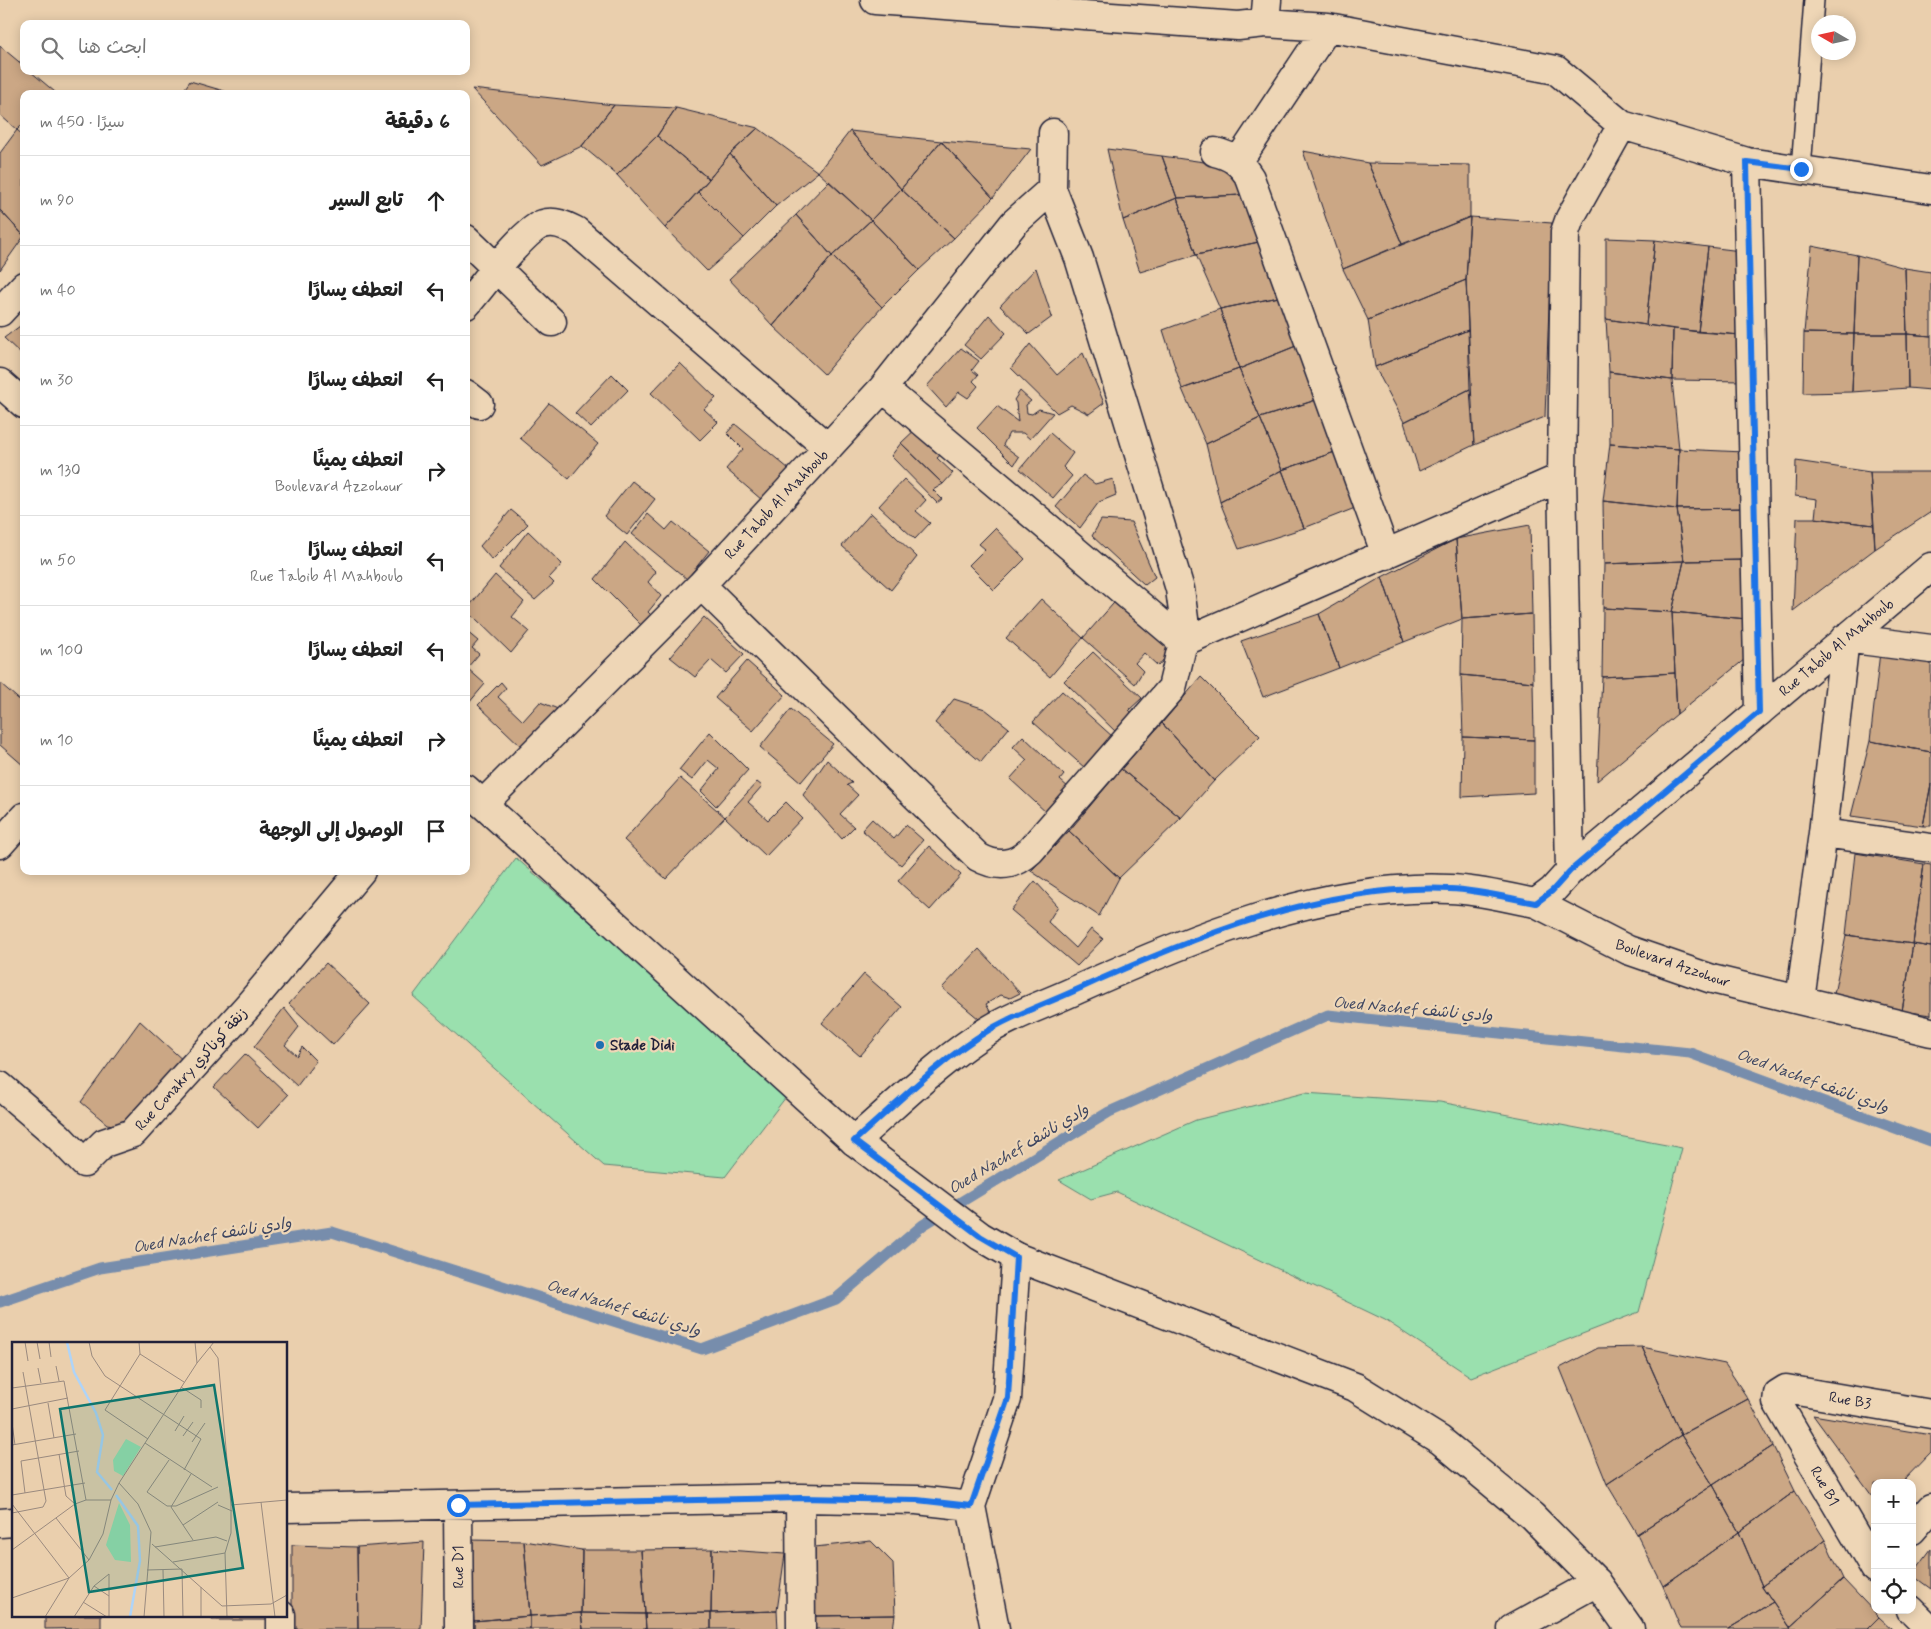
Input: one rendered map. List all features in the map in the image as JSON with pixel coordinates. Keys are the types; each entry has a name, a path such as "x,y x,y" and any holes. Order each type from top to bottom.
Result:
{"street":[{"path":"875,0 1238,26 1266,11 1328,27 1556,70 1622,125 1747,162 1931,189"},
{"path":"1328,27 1226,157 1250,178 1386,555"},
{"path":"1570,871 1562,477 1565,232 1570,218 1622,125"},
{"path":"702,585 978,858 1000,865 1021,859 1030,851 1172,688 1183,642 1184,619 1180,589 1079,258 1052,190 1053,133"},
{"path":"1747,162 1759,712"},
{"name":"Rue Tabib Al Mahboub","path":"475,796 702,585 884,388 1014,223 1052,190"},
{"path":"470,300 533,229 544,224 564,225 576,231 828,448"},
{"path":"470,243 552,322"},
{"path":"0,312 20,290"},
{"path":"0,383 20,400"},
{"path":"884,388 1183,642"},
{"path":"1183,642 1562,477"},
{"name":"Rue Tabib Al Mahboub","path":"1536,903 1552,891 1570,871 1931,567"},
{"path":"1800,1000 1823,833 1845,638 1931,649"},
{"path":"475,796 854,1141 980,1236 1016,1257 1355,1387 1440,1440 1532,1516 1597,1582 1630,1629"},
{"path":"0,844 20,822"},
{"path":"1823,833 1931,848"},
{"name":"Rue Conakry زنقة كوناكري","path":"0,1086 58,1136 84,1163 104,1143 133,1133 248,1006 358,875"},
{"name":"Boulevard Azzohour","path":"854,1141 949,1059 989,1030 1105,977 1214,932 1319,902 1412,889 1452,889 1536,903 1628,950 1712,979 1931,1032"},
{"path":"994,1628 971,1506 1008,1398 1016,1257"},
{"name":"Rue B3","path":"1777,1402 1778,1394 1786,1389 1931,1414"},
{"name":"Rue B1","path":"1777,1402 1871,1562"},
{"path":"288,1508 800,1498 917,1500 971,1506"},
{"path":"800,1498 801,1629"},
{"name":"Rue D1","path":"458,1505 459,1629"},
{"path":"1916,1525 1931,1508"},
{"path":"1512,1629 1597,1582"},
{"path":"1915,1614 1930,1629"},
{"path":"281,1616 281,1629"}],"lane":[{"path":"1801,169 1814,0"}],"green space":[{"name":"Stade Didi","path":"516,858 789,1093 725,1177 604,1166 413,996"},
{"path":"1304,1093 1440,1102 1682,1148 1639,1312 1471,1377 1385,1320 1117,1192 1091,1199 1059,1180 1196,1120"}],"building":[{"path":"0,46 20,63 20,75 35,75 53,90 20,90 20,127 17,130 0,115"},
{"path":"190,81 220,90 184,90"},
{"path":"472,89 614,105 582,146 542,165"},
{"path":"614,105 676,108 657,136 617,175 582,146"},
{"path":"676,108 758,128 730,154 709,179 657,136"},
{"path":"758,128 818,172 776,206 730,154"},
{"path":"17,130 20,133 20,232 0,210 0,153"},
{"path":"850,131 901,189 871,220 818,172"},
{"path":"850,131 941,141 901,189"},
{"path":"657,136 709,179 665,228 617,175"},
{"path":"941,141 1031,149 993,198"},
{"path":"941,141 993,198 954,238 901,189"},
{"path":"1107,149 1162,156 1177,198 1123,220"},
{"path":"1303,151 1368,163 1402,244 1343,269"},
{"path":"730,154 776,206 744,238 698,192"},
{"path":"1162,156 1232,166 1242,195 1177,198"},
{"path":"1368,163 1470,165 1470,217 1402,244"},
{"path":"829,181 871,220 832,256 796,215"},
{"path":"901,189 954,238 919,270 871,220"},
{"path":"698,192 744,238 707,271 665,228"},
{"path":"1242,195 1259,242 1196,255 1177,198"},
{"path":"1177,198 1196,255 1140,272 1123,220"},
{"path":"0,210 20,232 20,242 0,270"},
{"path":"796,215 832,256 773,326 729,279"},
{"path":"1470,217 1466,280 1368,320 1343,269"},
{"path":"1470,217 1552,223 1545,417 1474,445 1466,280"},
{"path":"871,220 919,270 882,307 832,256"},
{"path":"1606,238 1655,240 1646,325 1606,319"},
{"path":"1655,240 1708,247 1698,332 1646,325"},
{"path":"1259,242 1279,297 1220,309 1196,255"},
{"path":"1812,246 1857,255 1854,334 1804,333"},
{"path":"1708,247 1749,252 1741,335 1698,332"},
{"path":"1857,255 1905,268 1907,334 1854,334"},
{"path":"832,256 882,307 824,374 773,326"},
{"path":"1036,268 1052,317 1029,334 1000,306"},
{"path":"1905,268 1931,272 1931,336 1907,334"},
{"path":"1466,280 1468,330 1375,367 1368,320"},
{"path":"1279,297 1296,346 1239,369 1220,309"},
{"path":"1220,309 1239,369 1182,389 1163,330"},
{"path":"989,315 1006,333 981,359 964,345"},
{"path":"1606,319 1673,329 1672,380 1609,372"},
{"path":"20,326 20,353 4,338"},
{"path":"1673,329 1741,335 1745,381 1672,380"},
{"path":"1468,330 1470,389 1404,422 1375,367"},
{"path":"1804,333 1854,334 1852,392 1803,393"},
{"path":"1854,334 1907,334 1908,388 1852,392"},
{"path":"1907,334 1931,336 1931,390 1908,388"},
{"path":"1030,344 1057,375 1083,353 1104,403 1089,414 1071,405 1057,413 1011,368"},
{"path":"1296,346 1316,400 1260,418 1239,369"},
{"path":"961,348 979,361 972,370 978,375 973,381 978,386 968,398 959,392 946,407 927,386"},
{"path":"680,363 716,398 704,409 718,422 700,440 651,393"},
{"path":"1239,369 1260,418 1206,444 1182,389"},
{"path":"1609,372 1672,380 1679,449 1610,444"},
{"path":"612,374 628,390 591,428 575,413"},
{"path":"1470,389 1474,445 1419,471 1404,422"},
{"path":"1020,391 1031,401 1026,405 1027,413 1032,414 1039,409 1053,413 1030,439 1023,433 1009,433 1003,445 1019,457 1014,465 977,428 997,406 1018,422 1014,400"},
{"path":"1316,400 1335,452 1282,470 1260,418"},
{"path":"549,403 598,444 569,479 520,438"},
{"path":"1260,418 1282,470 1220,502 1206,444"},
{"path":"735,424 789,469 762,500 726,469 743,449 727,433"},
{"path":"920,425 945,451 937,458 953,473 943,484 901,443"},
{"path":"1050,433 1073,453 1063,467 1072,476 1053,498 1020,469"},
{"path":"901,443 943,484 933,490 942,499 937,503 891,456"},
{"path":"1610,444 1679,449 1677,509 1603,501"},
{"path":"1679,449 1744,452 1750,508 1677,509"},
{"path":"1335,452 1355,508 1304,528 1282,470"},
{"path":"1796,461 1870,472 1874,525 1815,518 1817,499 1795,496"},
{"path":"1282,470 1304,528 1239,549 1220,502"},
{"path":"1870,472 1931,472 1931,512 1875,549"},
{"path":"1083,475 1095,484 1113,479 1116,495 1099,502 1080,528 1056,507"},
{"path":"904,479 926,500 916,511 930,523 915,539 879,506"},
{"path":"632,481 655,499 627,535 604,516"},
{"path":"1603,501 1677,509 1684,561 1604,564"},
{"path":"1750,508 1746,560 1684,561 1677,509"},
{"path":"511,510 528,524 492,560 480,546"},
{"path":"871,513 917,557 891,590 842,546"},
{"path":"648,514 666,530 673,522 709,551 687,579 632,534"},
{"path":"1797,518 1815,518 1874,525 1875,549 1793,611"},
{"path":"1101,520 1131,522 1155,577 1145,585 1092,536"},
{"path":"1530,525 1532,614 1462,619 1456,539"},
{"path":"995,528 1025,559 994,590 969,565 985,549 979,544"},
{"path":"528,531 562,564 549,578 554,583 535,600 499,568"},
{"path":"1456,539 1462,619 1404,642 1382,577"},
{"path":"625,542 656,572 648,582 661,596 648,612 652,616 643,627 595,579"},
{"path":"1746,560 1747,619 1672,612 1684,561"},
{"path":"1684,561 1672,612 1603,608 1604,564"},
{"path":"495,575 524,602 512,617 529,631 511,653 474,617 470,616 470,605"},
{"path":"1382,577 1404,642 1339,668 1319,614"},
{"path":"1120,596 1176,645 1158,666 1144,653 1135,663 1143,671 1135,684 1083,638"},
{"path":"1041,599 1083,638 1050,677 1006,638"},
{"path":"1603,608 1672,612 1675,673 1602,677"},
{"path":"1672,612 1747,619 1750,655 1677,714"},
{"path":"1319,614 1339,668 1263,697 1241,641"},
{"path":"1532,614 1533,682 1461,675 1462,619"},
{"path":"704,617 744,654 726,673 711,660 695,677 670,657"},
{"path":"470,634 478,641 472,648 479,654 470,664"},
{"path":"1093,652 1142,698 1129,710 1139,719 1121,737 1064,681"},
{"path":"1880,652 1931,662 1931,752 1870,741"},
{"path":"747,661 785,695 753,731 715,698"},
{"path":"470,671 485,684 470,702"},
{"path":"1675,673 1677,714 1597,781 1602,677"},
{"path":"1461,675 1533,682 1534,740 1463,737"},
{"path":"1201,677 1260,736 1214,781 1162,723"},
{"path":"501,682 506,688 498,697 523,721 540,702 558,709 524,749 478,705"},
{"path":"0,683 20,700 20,762 0,745"},
{"path":"1062,691 1113,737 1085,768 1033,722"},
{"path":"954,699 985,709 1009,728 981,762 935,723"},
{"path":"791,709 833,744 801,782 760,747"},
{"path":"1162,723 1214,781 1181,818 1121,769"},
{"path":"710,732 748,770 716,806 701,791 719,769 708,760 692,780 679,770"},
{"path":"1023,736 1064,775 1060,780 1070,789 1048,814 1010,779 1027,760 1013,747"},
{"path":"1463,737 1534,740 1534,793 1462,797"},
{"path":"1870,741 1931,752 1931,784 1923,826 1851,816"},
{"path":"827,760 852,783 847,785 858,795 840,814 854,827 842,839 803,795"},
{"path":"1121,769 1181,818 1119,878 1069,831"},
{"path":"680,778 725,817 666,879 624,840"},
{"path":"757,782 762,786 748,802 768,820 786,802 802,818 766,856 725,817"},
{"path":"1931,784 1931,826 1923,826"},
{"path":"872,819 894,839 906,825 923,840 901,865 862,830"},
{"path":"1069,831 1119,878 1099,916 1031,871"},
{"path":"929,846 961,875 930,910 898,881"},
{"path":"1855,853 1924,864 1913,944 1846,935"},
{"path":"1924,864 1931,865 1931,947 1913,944"},
{"path":"1035,881 1058,906 1048,922 1076,948 1091,929 1103,939 1077,966 1011,910"},
{"path":"1846,935 1913,944 1902,1011 1833,999"},
{"path":"1913,944 1931,947 1931,1015 1902,1011"},
{"path":"979,949 1020,993 1010,998 1001,995 986,1004 991,1013 979,1019 942,988"},
{"path":"326,963 370,1004 333,1045 289,1004"},
{"path":"864,974 902,1007 860,1056 822,1023"},
{"path":"284,1008 299,1027 285,1045 297,1056 302,1047 316,1061 297,1086 254,1047"},
{"path":"140,1021 186,1063 127,1127 107,1124 81,1102"},
{"path":"245,1054 288,1095 258,1128 214,1087"},
{"path":"1642,1347 1681,1435 1607,1484 1560,1368 1598,1348"},
{"path":"1642,1347 1725,1364 1748,1399 1681,1435"},
{"path":"1748,1399 1773,1446 1713,1485 1681,1435"},
{"path":"1813,1415 1931,1435 1931,1452 1905,1479 1871,1479 1871,1495"},
{"path":"1681,1435 1713,1485 1637,1534 1607,1484"},
{"path":"1773,1446 1795,1491 1739,1532 1713,1485"},
{"path":"1713,1485 1739,1532 1663,1586 1637,1534"},
{"path":"1795,1491 1825,1540 1762,1586 1739,1532"},
{"path":"1739,1532 1762,1586 1773,1602 1728,1629 1681,1629 1663,1586"},
{"path":"469,1540 524,1541 530,1616 474,1621"},
{"path":"1825,1540 1843,1579 1790,1627 1762,1586"},
{"path":"524,1541 582,1550 581,1613 530,1616"},
{"path":"871,1541 893,1563 895,1615 815,1616 815,1547"},
{"path":"424,1542 421,1629 358,1629 357,1547"},
{"path":"292,1545 357,1547 358,1629 292,1629"},
{"path":"712,1549 785,1554 777,1611 711,1613"},
{"path":"712,1549 711,1613 645,1614 641,1550"},
{"path":"1931,1549 1931,1589 1916,1578 1916,1570"},
{"path":"582,1550 641,1550 645,1614 581,1613"},
{"path":"1843,1579 1871,1609 1871,1614 1876,1614 1879,1617 1867,1629 1791,1629 1790,1627"},
{"path":"1773,1602 1791,1629 1728,1629"},
{"path":"777,1611 778,1629 711,1629 711,1613"},
{"path":"581,1613 583,1629 530,1629 530,1616"},
{"path":"581,1613 645,1614 646,1629 583,1629"},
{"path":"711,1613 711,1629 646,1629 645,1614"},
{"path":"895,1615 893,1629 815,1629 815,1616"},
{"path":"45,1616 101,1616 101,1628 45,1629"},
{"path":"212,1616 269,1616 269,1620 212,1620"},
{"path":"530,1616 530,1629 474,1629 474,1621"},
{"path":"1879,1617 1892,1629 1867,1629"}],"waterway":[{"name":"Oued Nachef وادي ناشف","path":"0,1302 100,1268 332,1232 702,1349 836,1299 923,1225 1109,1112 1328,1015 1690,1053 1931,1141"}],"place":[{"name":"Stade Didi","path":"600,1045"}],"route":[{"path":"458,1505 800,1498 917,1500 971,1506 1008,1398 1016,1257 980,1236 854,1141 949,1059 989,1030 1105,977 1214,932 1319,902 1356,895 1412,889 1452,889 1536,903 1552,891 1570,871 1759,712 1747,162 1801,169"}]}
